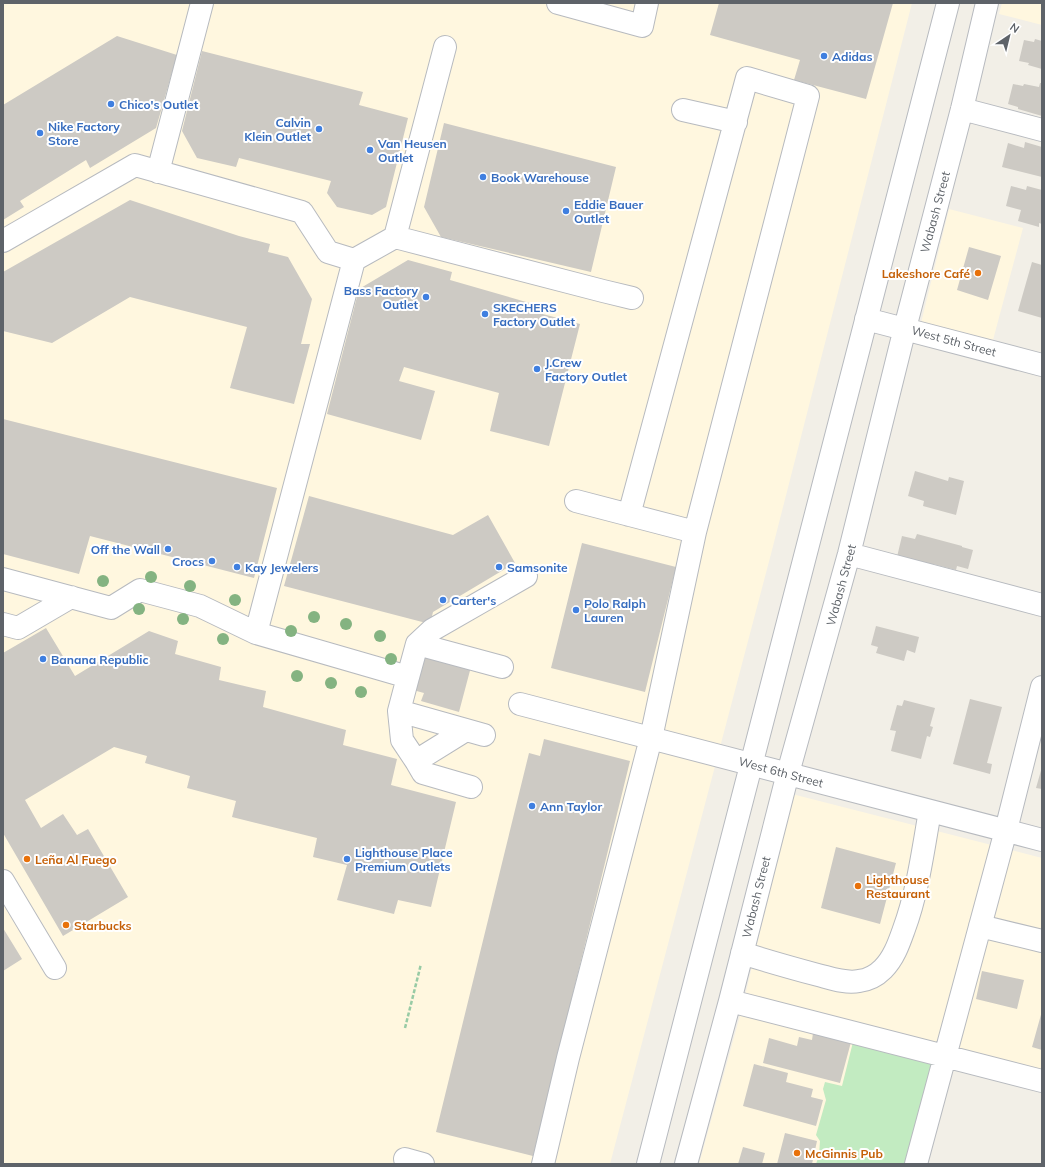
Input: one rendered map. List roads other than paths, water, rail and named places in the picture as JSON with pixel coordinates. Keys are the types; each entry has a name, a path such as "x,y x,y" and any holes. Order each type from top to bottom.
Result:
{"street":[{"path":"158,172 202,3"},
{"path":"558,3 642,26 647,3"},
{"path":"648,1164 948,3"},
{"name":"Wabash Street","path":"686,1164 730,1001 788,773 849,554 904,328 962,109 988,3"},
{"path":"395,237 445,47"},
{"path":"543,1164 572,1043 651,738 696,532 808,96 748,78 629,515"},
{"path":"962,109 1042,130"},
{"path":"683,110 736,122"},
{"path":"3,241 135,165 302,212 328,252 354,260"},
{"path":"256,633 354,260 395,237 632,298"},
{"name":"West 5th Street","path":"866,318 1042,365"},
{"path":"576,501 696,532"},
{"path":"849,554 1042,605"},
{"path":"471,787 423,773 402,740 399,712 408,677 417,644 432,630 526,576"},
{"path":"3,578 111,608 140,590 200,606 256,633 408,677"},
{"path":"3,624 18,628 71,597"},
{"path":"417,644 502,667"},
{"path":"916,1164 1006,830 1042,687"},
{"name":"West 6th Street","path":"520,704 1042,840"},
{"path":"399,712 475,733 416,761"},
{"path":"742,953 841,981 858,982 871,978 883,969 899,944 910,912 920,870 930,810"},
{"path":"3,881 55,968"},
{"path":"980,926 1042,941"},
{"path":"730,1001 1042,1081"}],"place":[{"name":"Adidas","path":"824,56"},
{"name":"Chico's Outlet","path":"111,104"},
{"name":"Calvin Klein Outlet","path":"319,129"},
{"name":"Nike Factory Store","path":"40,133"},
{"name":"Van Heusen Outlet","path":"370,150"},
{"name":"Book Warehouse","path":"483,177"},
{"name":"Eddie Bauer Outlet","path":"566,211"},
{"name":"Lakeshore Café","path":"978,273"},
{"name":"Bass Factory Outlet","path":"426,297"},
{"name":"SKECHERS Factory Outlet","path":"485,314"},
{"name":"J.Crew Factory Outlet","path":"537,369"},
{"name":"Off the Wall","path":"168,549"},
{"name":"Crocs","path":"212,561"},
{"name":"Kay Jewelers","path":"237,567"},
{"name":"Samsonite","path":"499,567"},
{"name":"Carter's","path":"443,600"},
{"name":"Polo Ralph Lauren","path":"576,610"},
{"name":"Banana Republic","path":"43,659"},
{"name":"Ann Taylor","path":"532,806"},
{"name":"Leña Al Fuego","path":"27,859"},
{"name":"Lighthouse Place Premium Outlets","path":"347,859"},
{"name":"Lighthouse Restaurant","path":"858,886"},
{"name":"Starbucks","path":"66,925"},
{"name":"McGinnis Pub","path":"797,1153"}]}
